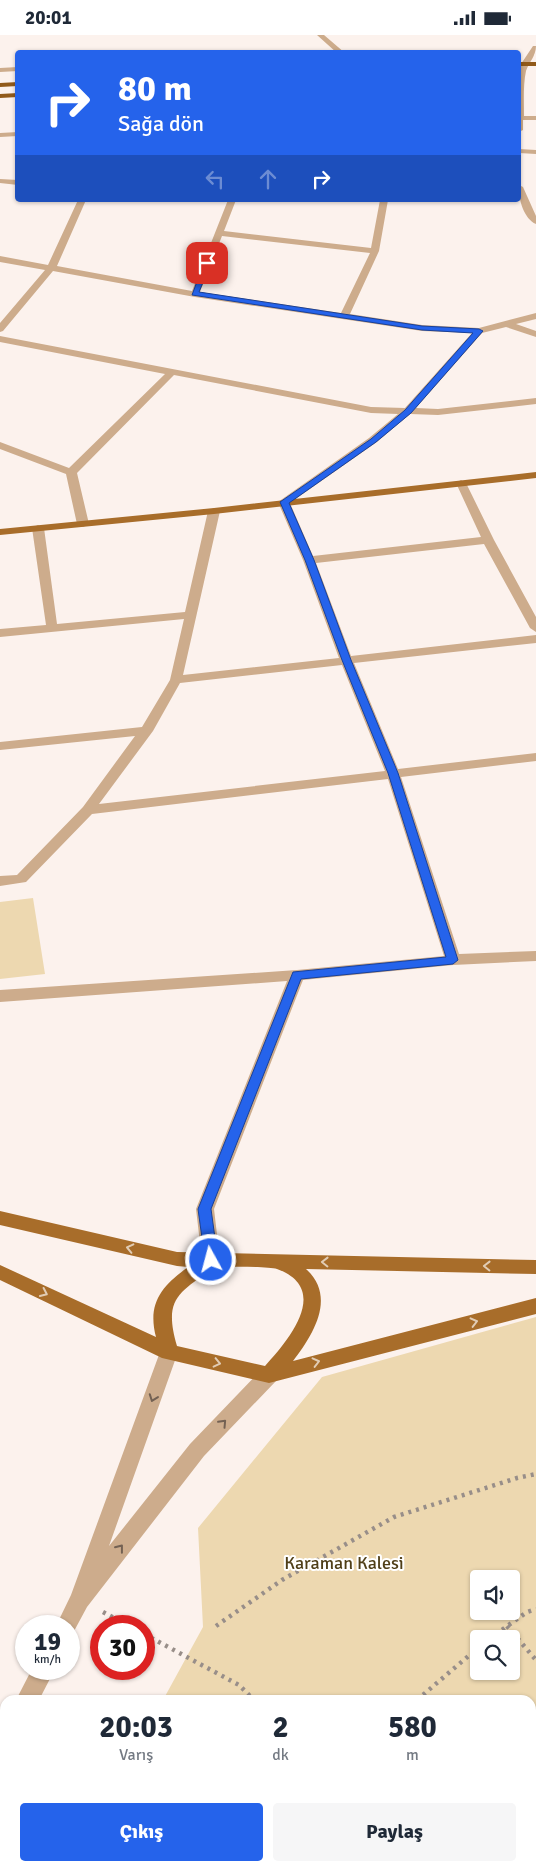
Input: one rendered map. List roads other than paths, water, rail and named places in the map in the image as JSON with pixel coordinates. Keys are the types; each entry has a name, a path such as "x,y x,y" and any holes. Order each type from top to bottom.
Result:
{"highway":[{"path":"523,62 536,63"},
{"path":"0,85 15,84"},
{"path":"0,96 15,95"}],"main road":[{"path":"0,532 214,511 536,475"},
{"path":"0,1218 177,1259 536,1267"},
{"path":"170,1352 160,1317 164,1302 172,1289 211,1260"},
{"path":"269,1375 304,1332 313,1308 311,1293 304,1279 279,1261"},
{"path":"0,1272 170,1352 269,1375 536,1306"}],"street":[{"path":"320,35 338,50"},
{"path":"536,48 523,62 521,118 536,118"},
{"path":"0,70 15,69"},
{"path":"0,135 15,135"},
{"path":"521,151 536,152"},
{"path":"0,181 15,183"},
{"path":"521,192 530,214 536,221"},
{"path":"0,329 52,267 81,202"},
{"path":"195,294 231,202"},
{"path":"344,316 375,251 384,202"},
{"path":"220,233 375,251"},
{"path":"0,259 195,294 422,328 479,331 536,316"},
{"path":"507,324 536,334"},
{"path":"453,960 393,773 346,660 309,560 284,502 373,441 408,411 479,331"},
{"path":"0,339 371,410 438,412 536,401"},
{"path":"71,472 173,371"},
{"path":"0,445 71,472"},
{"path":"71,472 83,524"},
{"path":"461,483 488,540 536,628"},
{"path":"0,881 20,879 88,810 146,731 176,680 214,511"},
{"path":"38,528 52,628"},
{"path":"309,560 488,540"},
{"path":"0,633 190,615"},
{"path":"176,680 536,639"},
{"path":"0,746 146,731"},
{"path":"88,810 536,757"},
{"path":"0,996 297,975 453,960 536,956"},
{"path":"211,1260 205,1209 297,975"},
{"path":"72,1615 80,1600 170,1352"},
{"path":"80,1600 197,1450 269,1375"},
{"path":"31,1695 38,1680"}],"park label":[{"name":"Karaman Kalesi","path":"344,1563"}]}
